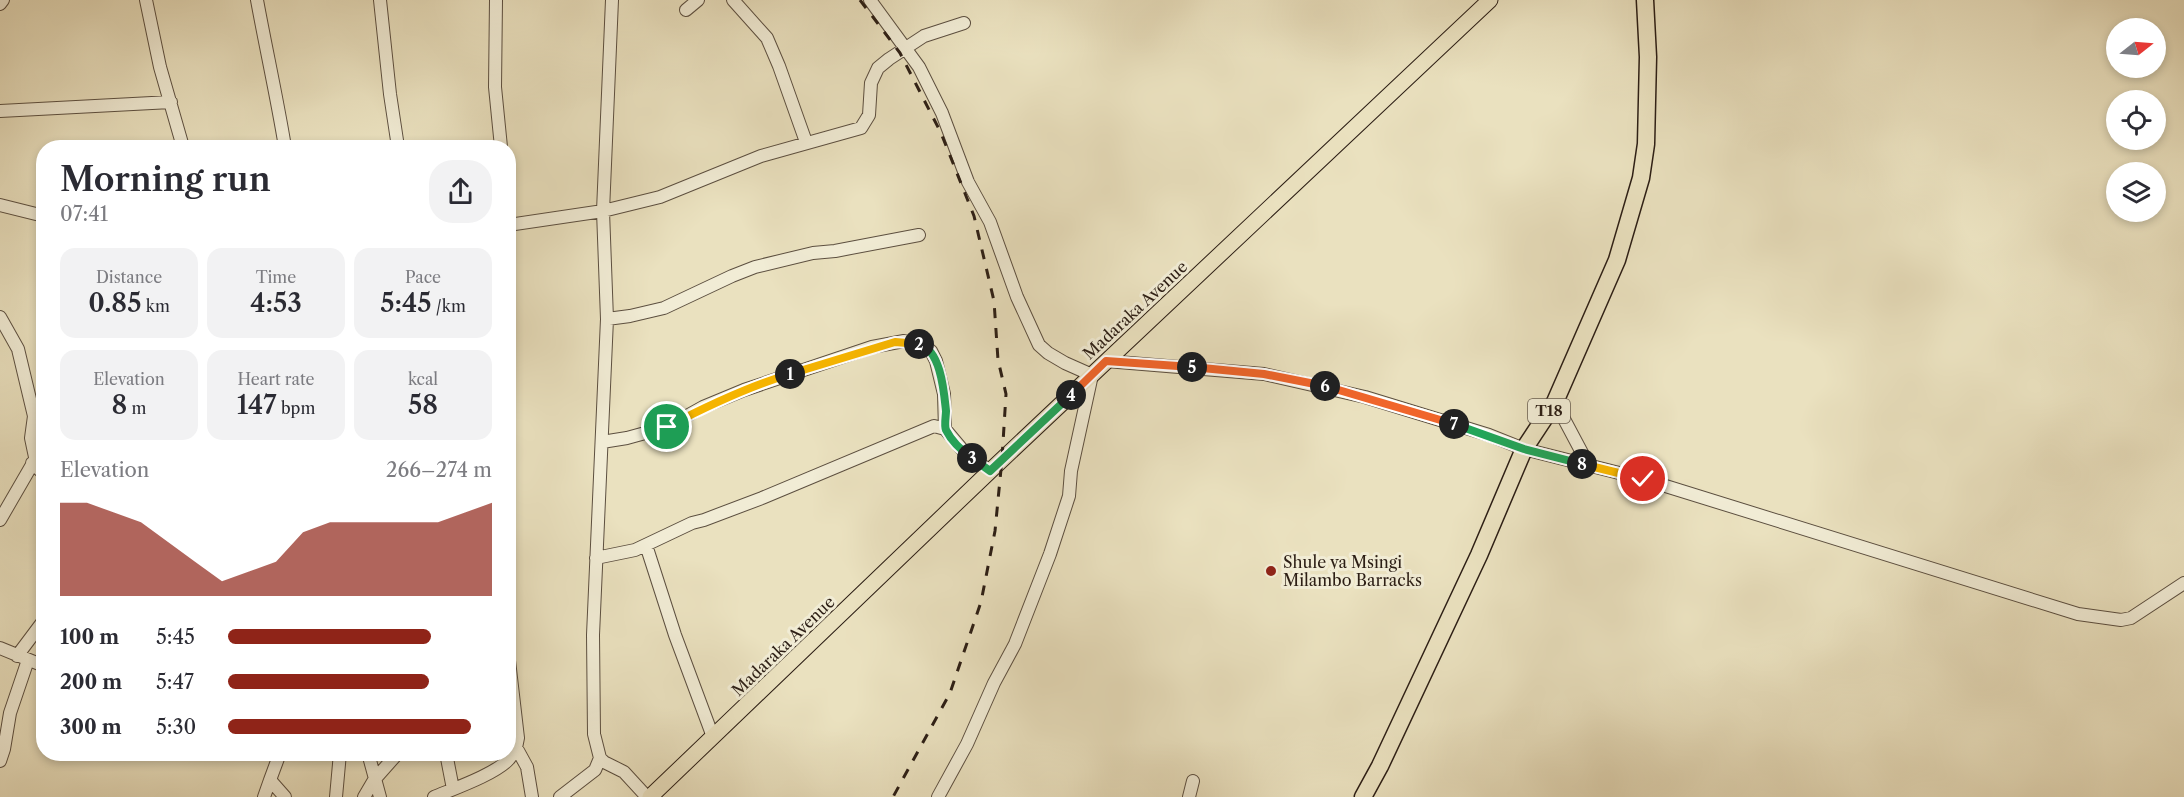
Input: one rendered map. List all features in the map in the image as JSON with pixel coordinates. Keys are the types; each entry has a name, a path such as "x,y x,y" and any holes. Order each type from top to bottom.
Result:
{"highway":[{"name":"T18","path":"1363,797 1479,555 1524,449 1556,402 1617,260 1641,178 1646,144 1649,98 1645,0"}],"main road":[{"name":"Madaraka Avenue","path":"648,797 1490,0"}],"street":[{"path":"0,4 3,0"},
{"path":"146,0 160,67 181,140"},
{"path":"257,0 266,52 279,104 284,140"},
{"path":"380,0 397,140"},
{"path":"496,0 495,87 500,140"},
{"path":"612,0 603,211 607,319 596,558 594,734 600,758 624,772 648,797"},
{"path":"686,10 698,0"},
{"path":"733,0 767,38 806,142"},
{"path":"870,0 919,67 942,113 968,182 990,222 1017,297 1039,345 1065,363 1092,375 1071,471 1069,496 1050,554 1015,644 993,683 967,744 938,797"},
{"path":"516,224 603,211 660,197 761,156 861,128 869,115 873,76 889,59 932,32 964,23"},
{"path":"0,111 171,102"},
{"path":"0,205 36,214"},
{"path":"607,319 664,308 755,267 813,253 919,236"},
{"path":"0,317 18,349 34,416 31,438 36,463"},
{"path":"602,442 667,427 703,407 744,390 872,347 904,341 924,345 931,351 936,361 944,394 945,429"},
{"path":"1106,361 1264,374 1319,385 1413,411 1489,435 1524,449 1567,458 1653,482 2078,614 2121,621 2131,618 2184,583"},
{"path":"1556,402 1590,466"},
{"path":"596,558 635,550 692,523 762,498 934,426 945,429 966,454 990,471"},
{"path":"0,520 36,457"},
{"path":"646,545 675,635 713,737"},
{"path":"0,761 22,658 36,634"},
{"path":"0,648 36,663"},
{"path":"516,721 518,738 516,747 526,767 532,797"},
{"path":"560,797 595,770 600,758"},
{"path":"264,797 277,761"},
{"path":"336,797 338,761"},
{"path":"370,761 380,797"},
{"path":"364,797 374,780 391,761"},
{"path":"448,761 453,789"},
{"path":"434,797 496,770 507,761"},
{"path":"270,780 285,797"},
{"path":"1189,797 1193,781"}],"railway":[{"path":"860,0 900,53 941,133 974,216 994,301 998,360 1006,394 995,531 981,602 950,693 893,797"}],"place":[{"name":"Shule ya Msingi Milambo Barracks","path":"1271,571"}],"route":[{"path":"667,427 703,407 744,390 872,347 904,341 924,345 931,351 936,361 944,394 945,429 966,454 990,471 1106,361 1264,374 1319,385 1413,411 1489,435 1524,449 1643,479"}]}
